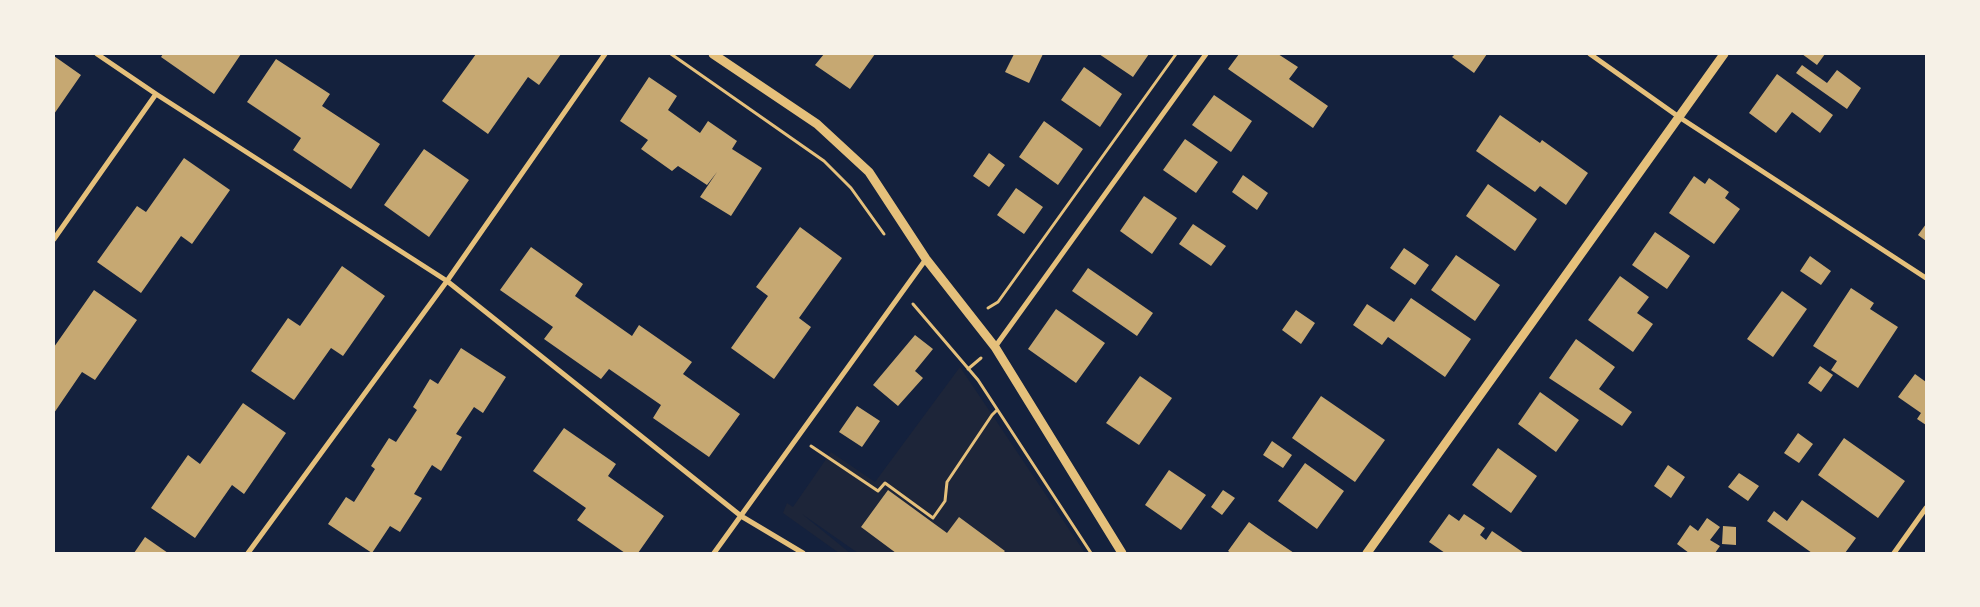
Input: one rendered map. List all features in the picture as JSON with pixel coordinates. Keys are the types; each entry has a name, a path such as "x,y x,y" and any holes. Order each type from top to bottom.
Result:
{"street":[{"path":"97,54 447,281 741,516 803,553"},
{"path":"248,553 447,281 605,54"},
{"path":"713,54 817,124 869,172 926,259 995,347 1122,553"},
{"path":"995,347 1206,54"},
{"path":"1590,54 1679,118 1926,278"},
{"path":"1367,553 1724,54"},
{"path":"54,239 156,94"},
{"path":"714,553 926,259"},
{"path":"1894,553 1926,508"}],"path":[{"path":"671,54 824,161 851,188 885,235"},
{"path":"972,318 998,302 1176,54"},
{"path":"902,291 978,380 1091,553"},
{"path":"798,437 878,491 885,483 933,518 945,501 947,482 997,410"}],"shaded area":[{"path":"960,367 1085,553 858,553 802,514 850,553 839,553 783,513 787,503 793,507 831,452 875,482"}],"building":[{"path":"163,54 241,54 214,94 161,57"},
{"path":"476,54 561,54 539,85 528,77 488,134 442,101"},
{"path":"824,54 875,54 850,89 815,65"},
{"path":"1014,54 1043,54 1029,83 1005,72"},
{"path":"1099,54 1149,54 1133,77"},
{"path":"1239,54 1278,54 1298,67 1289,79 1328,106 1313,128 1228,69"},
{"path":"1455,54 1487,54 1474,73 1452,57"},
{"path":"1802,54 1825,54 1817,65"},
{"path":"54,56 81,75 54,114"},
{"path":"276,59 330,94 322,106 380,144 351,189 293,150 301,138 247,102"},
{"path":"1802,65 1827,83 1837,70 1861,88 1847,109 1796,73"},
{"path":"1084,67 1122,94 1100,127 1061,100"},
{"path":"1777,74 1833,115 1820,133 1792,112 1776,133 1749,113"},
{"path":"649,77 677,96 668,110 700,133 708,121 737,141 732,149 762,168 731,216 700,197 717,172 707,185 678,166 672,171 641,149 648,140 620,121"},
{"path":"1214,95 1252,121 1231,152 1192,125"},
{"path":"1500,115 1540,143 1542,140 1588,173 1566,205 1540,186 1535,192 1476,151"},
{"path":"1044,121 1083,149 1058,185 1019,157"},
{"path":"1185,139 1218,162 1196,193 1163,170"},
{"path":"424,149 469,180 429,237 384,205"},
{"path":"989,153 1005,165 989,187 973,176"},
{"path":"184,158 230,190 192,244 181,236 141,293 97,262 137,206 146,212"},
{"path":"1243,175 1268,193 1257,210 1232,192"},
{"path":"1694,176 1705,184 1709,178 1729,192 1725,198 1740,209 1714,244 1669,213"},
{"path":"1488,184 1537,219 1515,251 1466,216"},
{"path":"1016,188 1043,207 1024,234 997,215"},
{"path":"1144,196 1177,218 1152,254 1120,231"},
{"path":"1193,224 1226,246 1211,266 1179,244"},
{"path":"1926,224 1926,241 1918,235"},
{"path":"800,227 842,258 799,318 811,327 774,379 731,348 768,296 756,287"},
{"path":"1655,232 1690,256 1667,289 1632,265"},
{"path":"531,247 583,284 575,296 632,336 639,325 692,362 683,374 740,414 709,457 653,418 661,405 609,369 601,379 544,339 553,327 500,290"},
{"path":"1404,248 1429,265 1415,285 1390,268"},
{"path":"1456,255 1500,285 1475,321 1431,290"},
{"path":"1810,256 1831,271 1821,285 1800,271"},
{"path":"342,266 385,296 343,356 331,348 294,400 251,371 288,318 300,326"},
{"path":"1088,268 1153,313 1137,336 1072,291"},
{"path":"1620,276 1649,297 1637,313 1653,324 1633,352 1588,320"},
{"path":"1851,288 1874,303 1870,309 1898,327 1858,388 1831,370 1837,361 1813,346"},
{"path":"94,290 137,320 95,380 82,372 54,413 54,347"},
{"path":"1782,291 1807,309 1773,357 1747,339"},
{"path":"1411,298 1471,339 1445,377 1388,337 1382,345 1353,325 1367,304 1394,322"},
{"path":"1056,309 1105,343 1076,383 1028,349"},
{"path":"1296,310 1315,323 1301,344 1282,330"},
{"path":"915,335 933,349 915,371 923,378 898,406 873,385"},
{"path":"1576,339 1615,367 1599,389 1632,412 1622,426 1549,378"},
{"path":"461,348 506,377 483,413 474,407 456,434 462,437 441,471 432,465 414,494 422,498 400,532 390,526 372,553 328,524 346,497 354,502 375,469 371,466 389,438 396,442 417,410 413,407 430,379 438,384"},
{"path":"1820,366 1833,375 1821,392 1808,383"},
{"path":"1915,374 1926,382 1926,425 1917,419 1921,413 1898,397"},
{"path":"1140,376 1172,398 1139,445 1106,423"},
{"path":"1540,392 1579,420 1556,452 1518,424"},
{"path":"1321,396 1385,440 1355,482 1292,438"},
{"path":"243,403 286,433 244,494 232,485 195,538 151,508 188,455 200,464"},
{"path":"857,406 880,421 862,447 839,432"},
{"path":"564,428 616,464 608,476 664,516 638,553 625,553 577,520 586,508 533,471"},
{"path":"1798,433 1813,444 1799,463 1784,453"},
{"path":"1844,438 1905,481 1878,518 1818,475"},
{"path":"1272,441 1292,455 1283,468 1263,455"},
{"path":"1498,448 1537,476 1511,513 1472,485"},
{"path":"1305,463 1344,491 1317,529 1278,501"},
{"path":"1668,465 1685,477 1671,498 1654,486"},
{"path":"1169,470 1206,495 1181,530 1145,505"},
{"path":"1739,473 1759,486 1748,501 1728,487"},
{"path":"888,490 947,533 959,517 1005,551 1003,553 896,553 861,527"},
{"path":"1223,490 1235,498 1222,515 1211,507"},
{"path":"1802,500 1856,538 1845,553 1812,553 1767,521 1774,511 1787,521"},
{"path":"1449,514 1459,521 1464,514 1485,528 1480,535 1486,540 1492,531 1524,553 1445,553 1429,542"},
{"path":"1707,518 1720,527 1710,540 1720,546 1715,553 1689,553 1677,544 1690,525 1698,531"},
{"path":"1249,522 1294,553 1231,553 1228,551"},
{"path":"1723,526 1736,527 1736,545 1722,544"},
{"path":"145,537 168,553 134,553"}]}
